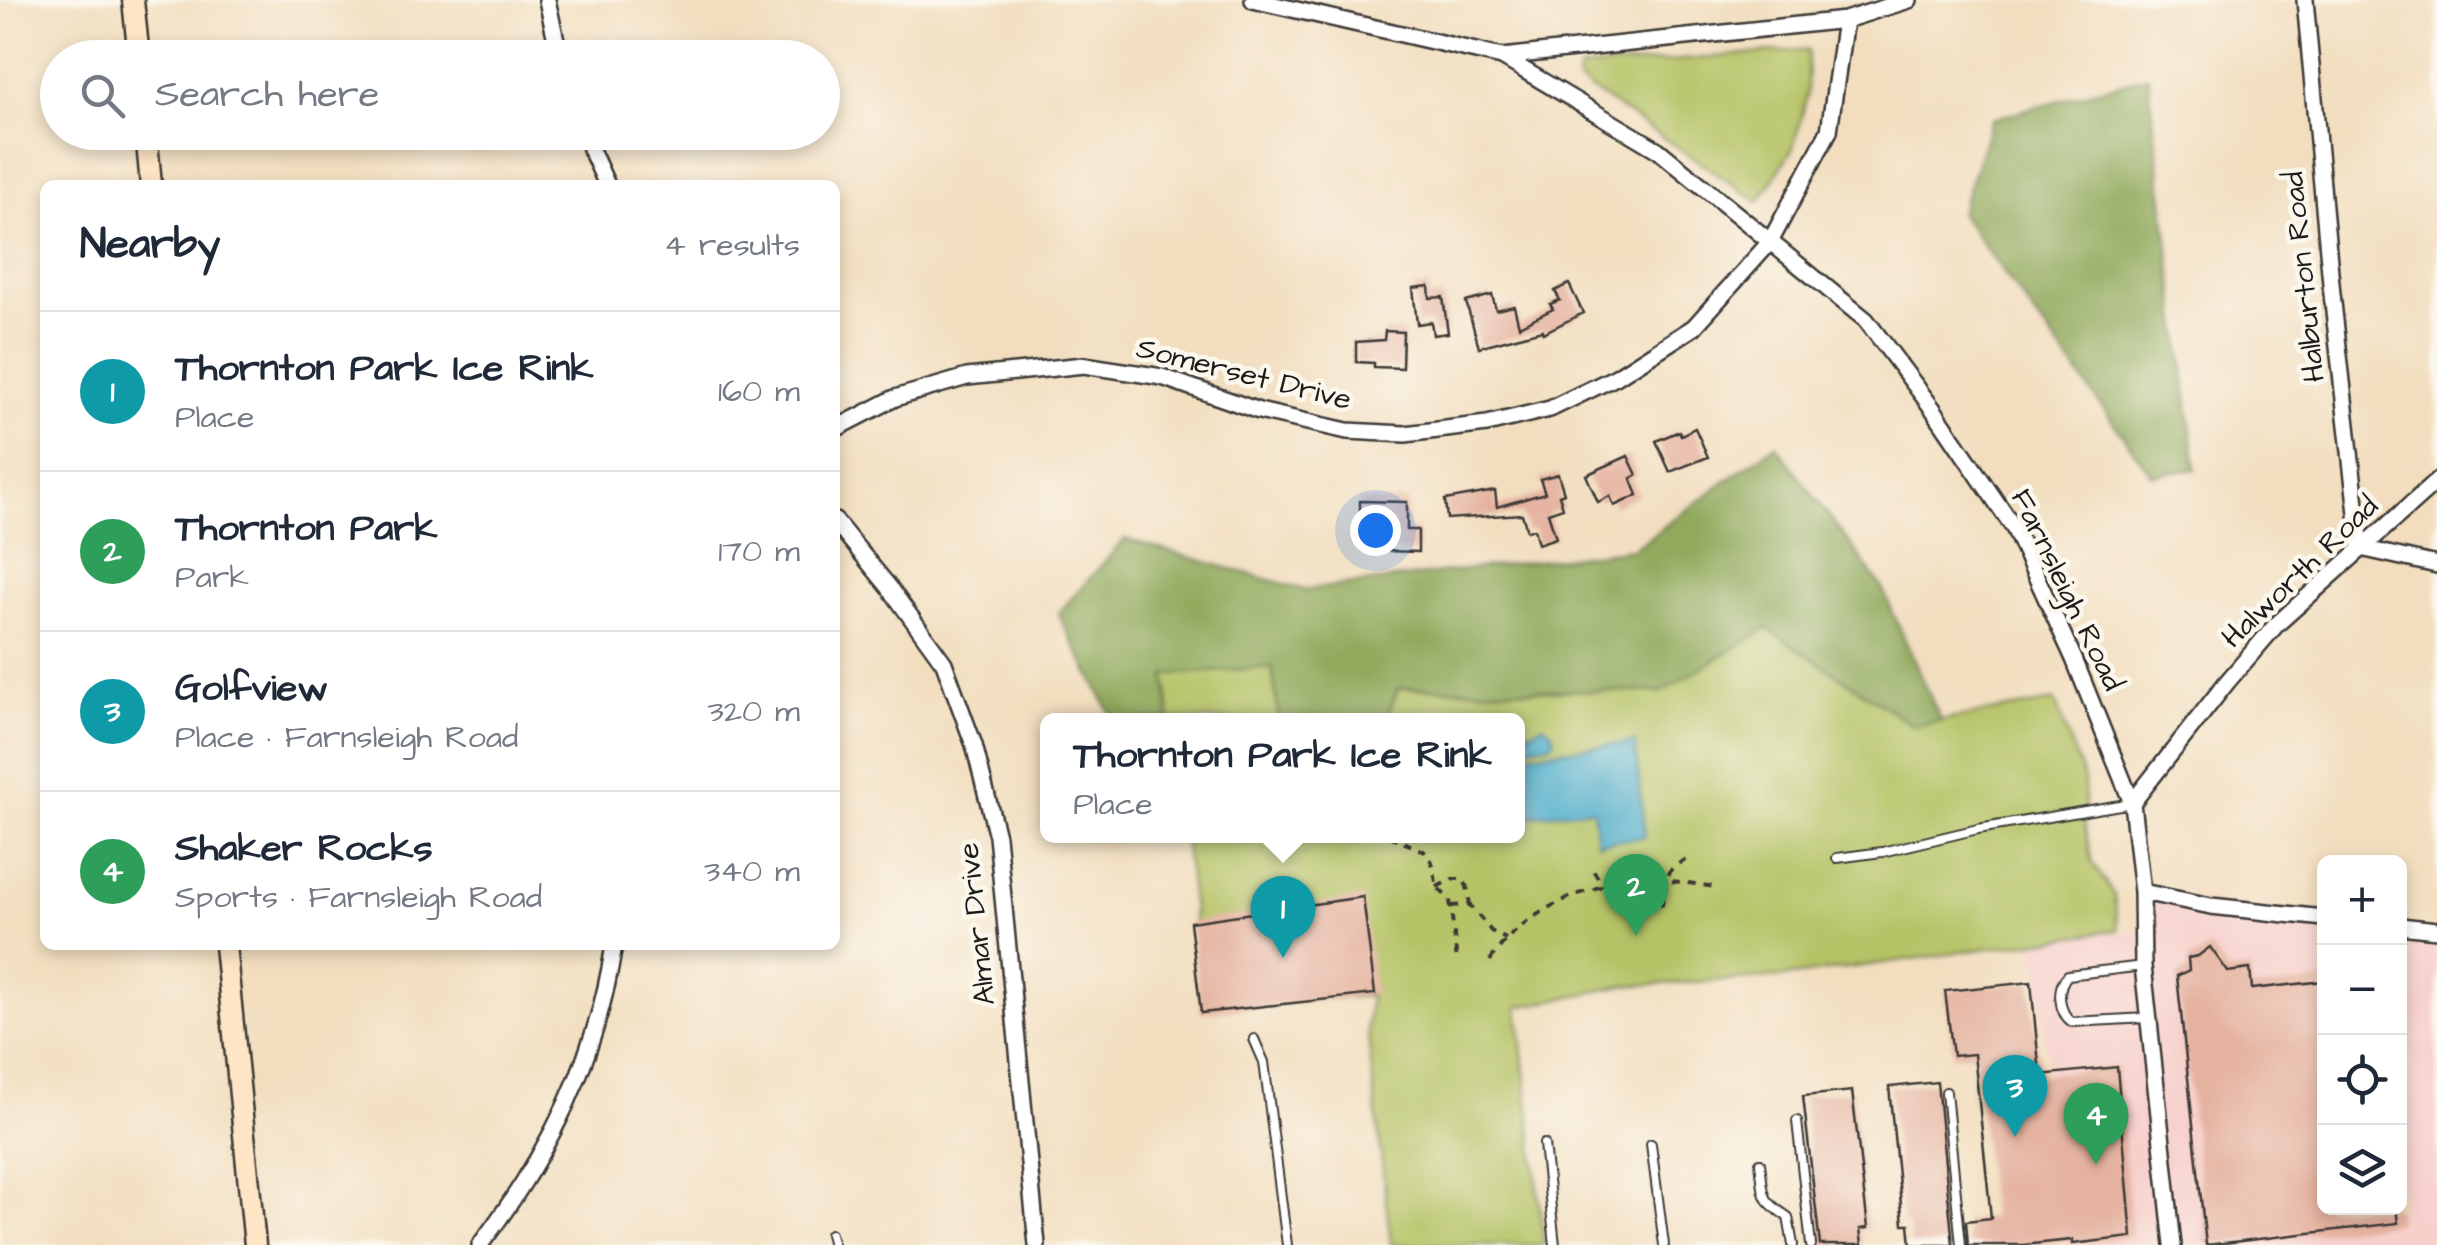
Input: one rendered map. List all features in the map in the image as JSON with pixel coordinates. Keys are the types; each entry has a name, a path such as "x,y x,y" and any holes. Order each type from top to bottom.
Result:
{"street":[{"path":"133,0 137,40"},
{"path":"546,0 556,40"},
{"path":"1254,0 1502,56 1846,20 1909,0"},
{"name":"Halburton Road","path":"2305,0 2332,294 2361,548"},
{"name":"Somerset Drive","path":"840,426 895,398 967,377 1084,365 1162,377 1259,411 1347,431 1405,434 1487,424 1550,409 1616,377 1694,327 1770,242 1829,131 1846,20"},
{"name":"Farnsleigh Road","path":"1502,56 1658,150 1866,320 1933,408 2014,528 2074,659 2132,803 2142,892 2143,966 2173,1245"},
{"path":"148,150 151,180"},
{"path":"591,150 604,180"},
{"name":"Halworth Road","path":"2132,803 2276,625 2437,481"},
{"name":"Almar Drive","path":"840,527 944,663 974,745 997,836 1037,1245"},
{"path":"2361,548 2437,565"},
{"path":"2142,892 2212,906 2317,917"},
{"path":"2407,927 2437,930"},
{"path":"226,950 255,1245"},
{"path":"480,1245 515,1200 558,1127 589,1055 613,950"}],"lane":[{"path":"1837,858 2132,803"},
{"path":"2143,966 2068,975 2060,990 2063,1010 2072,1022 2150,1018"},
{"path":"1254,1038 1264,1062 1287,1245"},
{"path":"1946,1092 1961,1245"},
{"path":"1797,1120 1810,1245"},
{"path":"1544,1144 1556,1245"},
{"path":"1650,1144 1664,1245"},
{"path":"1760,1163 1766,1199 1773,1209 1788,1217 1793,1245"},
{"path":"830,1234 833,1245"}],"path":[{"path":"1405,843 1424,851 1432,862 1437,887 1452,906 1457,961"},
{"path":"1662,906 1663,881 1675,864 1691,858"},
{"path":"1594,871 1603,886"},
{"path":"1437,887 1462,879 1468,886 1470,906 1490,931 1506,939"},
{"path":"1490,961 1506,939 1532,919 1603,886 1640,880 1714,887"},
{"path":"1452,906 1470,906"}],"shaded area":[{"path":"2142,892 2317,917 2317,1215 2407,1215 2407,927 2437,930 2437,1245 2067,1245 2035,941 2142,929"}],"green space":[{"path":"1808,49 1807,95 1793,148 1759,202 1578,81 1580,69"},
{"path":"2148,76 2196,469 2152,475 1960,213 1992,119"},
{"path":"1776,445 1881,586 1941,721 1914,726 1767,628 1661,692 1398,688 1389,713 1278,713 1272,667 1166,675 1169,713 1110,713 1058,614 1125,539 1305,590 1633,549"},
{"path":"1767,628 1914,725 2055,701 2084,780 2085,828 2092,863 2114,895 2118,930 1785,977 1623,986 1518,1007 1544,1245 1391,1245 1367,1027 1370,996 1204,1005 1185,843 1525,843 1525,713 1389,713 1398,688 1661,692"},
{"path":"1272,667 1278,713 1169,713 1165,675 1173,671"}],"water":[{"path":"1543,724 1555,739 1551,744 1526,747 1526,754 1635,742 1645,837 1597,843 1593,809 1525,816 1525,730 1530,732"}],"building":[{"path":"1569,284 1583,313 1543,333 1542,330 1479,347 1466,302 1492,295 1496,310 1514,306 1519,326 1553,309 1550,304 1560,300 1555,291"},
{"path":"1429,286 1430,298 1443,297 1448,333 1433,335 1431,322 1417,324 1413,288"},
{"path":"1385,331 1403,332 1402,368 1356,362 1356,342 1384,340"},
{"path":"1695,428 1708,457 1670,472 1656,441"},
{"path":"1628,456 1637,475 1631,478 1638,495 1614,506 1610,496 1598,502 1586,475"},
{"path":"1558,474 1564,493 1559,495 1563,508 1548,513 1556,538 1538,544 1534,529 1527,531 1522,514 1447,519 1445,500 1495,491 1497,507 1545,493 1540,479"},
{"path":"1360,501 1407,502 1407,530 1418,530 1418,552 1386,551 1387,532 1360,532"},
{"path":"1363,897 1375,994 1201,1013 1190,922"},
{"path":"2210,947 2228,972 2250,969 2252,989 2317,982 2317,1215 2397,1215 2398,1223 2206,1245 2177,976 2189,970 2188,958"},
{"path":"2031,982 2040,1075 2117,1067 2132,1237 2072,1244 2072,1240 1968,1245 1966,1221 1991,1218 1974,1054 1953,1056 1945,991"},
{"path":"1937,1082 1953,1245 1911,1245 1909,1224 1903,1224 1889,1087"},
{"path":"1852,1091 1868,1228 1860,1229 1862,1245 1820,1245 1803,1096"}],"place":[{"name":"Thornton Park","path":"1636,936"},
{"name":"Thornton Park Ice Rink","path":"1283,958"},
{"name":"Golfview","path":"2015,1137"},
{"name":"Shaker Rocks","path":"2096,1165"}]}
